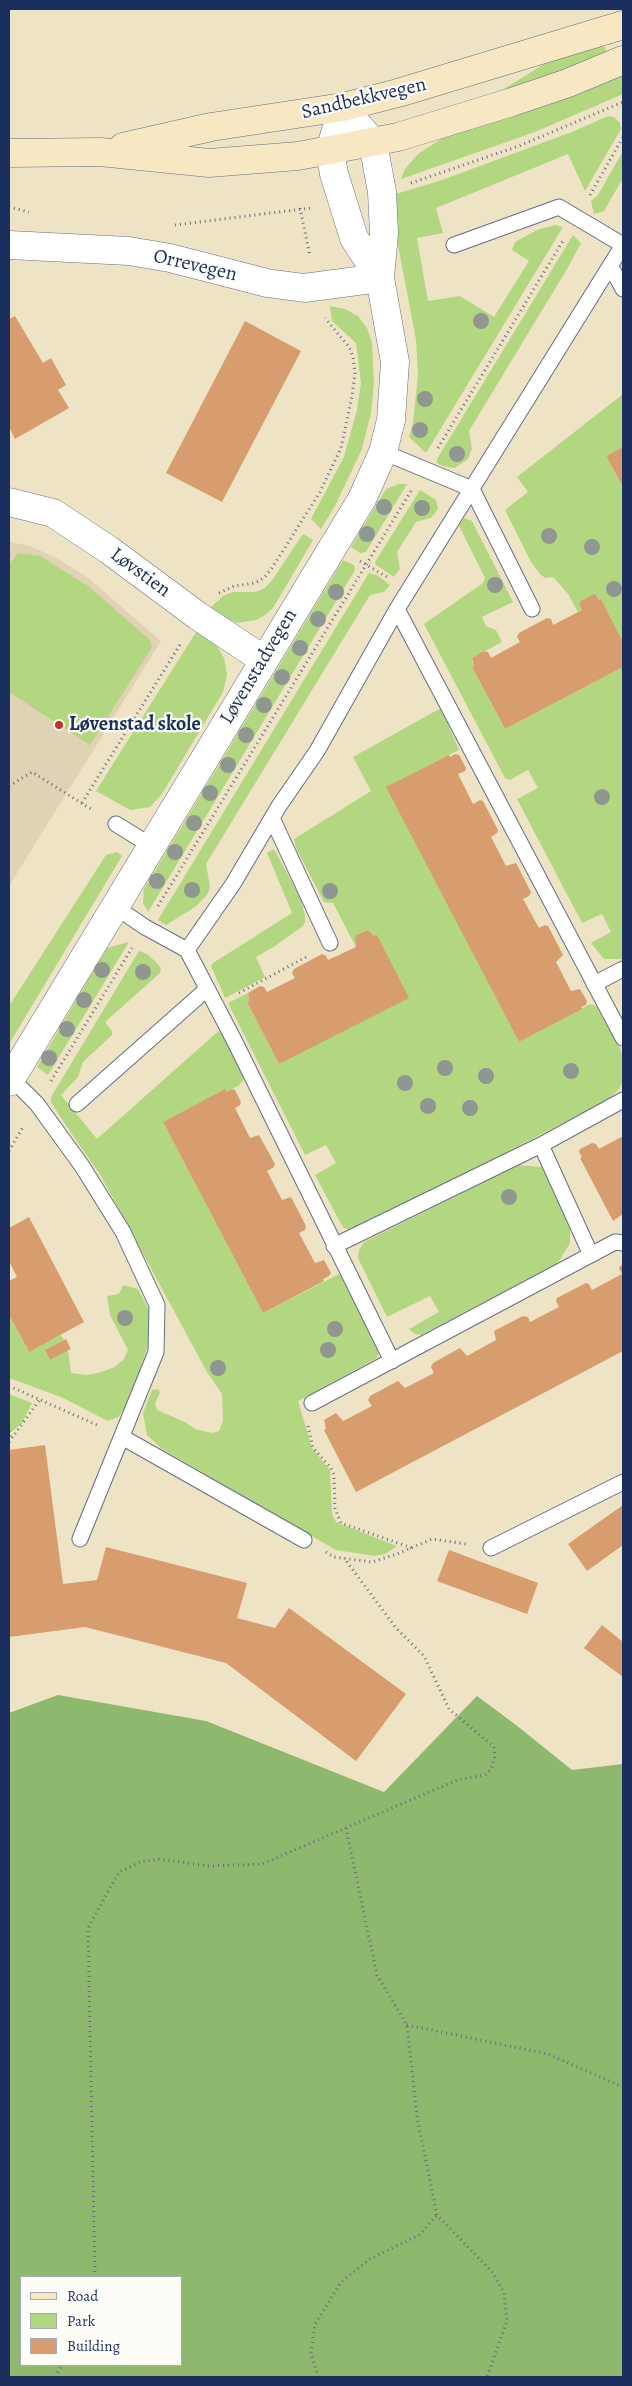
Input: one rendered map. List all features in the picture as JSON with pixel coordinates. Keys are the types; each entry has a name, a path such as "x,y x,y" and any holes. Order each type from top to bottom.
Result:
{"main road":[{"name":"Sandbekkvegen","path":"100,152 211,127 343,107 434,83 623,24"},
{"name":"Sandbekkvegen","path":"9,153 100,152 209,163 298,156 373,143 512,102 568,83 623,60"}],"street":[{"name":"Løvenstadvegen","path":"10,1080 150,845 362,499 383,452 391,420 396,362 391,326 380,278 384,233 382,192 373,143 343,107"},
{"name":"Løvenstadvegen","path":"343,107 330,150 334,174 354,238 380,278"},
{"name":"Orrevegen","path":"9,245 128,251 170,258 267,283 304,288 380,278"},
{"name":"Løvstien","path":"9,502 53,513 109,550 198,616 264,660"}],"lane":[{"path":"187,950 233,884 272,818 317,751 397,609 623,245 559,207 454,245"},
{"path":"611,267 623,289"},
{"path":"383,452 472,489 532,609"},
{"path":"397,609 623,1038"},
{"path":"272,818 330,943"},
{"path":"116,824 150,845"},
{"path":"114,906 145,927 187,950 392,1361"},
{"path":"594,984 623,969"},
{"path":"77,1104 207,988"},
{"path":"10,1080 37,1104 82,1166 123,1232 157,1305 156,1352 80,1539"},
{"path":"334,1246 541,1145 623,1100"},
{"path":"541,1145 591,1255"},
{"path":"312,1403 615,1242 623,1243"},
{"path":"122,1436 304,1540"},
{"path":"491,1548 623,1482"}],"path":[{"path":"404,186 519,146 623,102"},
{"path":"9,1151 424,470 623,137"},
{"path":"174,225 300,208 315,208"},
{"path":"300,208 312,262"},
{"path":"82,803 198,616 217,594 234,586 255,583 264,578 320,492 341,448 355,372 354,357 349,347 329,325 322,312"},
{"path":"9,786 32,772 116,824"},
{"path":"236,995 330,943"},
{"path":"9,1386 41,1398 122,1436"},
{"path":"9,1441 41,1398"},
{"path":"312,1403 302,1408 313,1448 334,1475 335,1509 341,1523 412,1548"},
{"path":"9,1431 11,1435 9,1441"},
{"path":"304,1540 334,1557 372,1562 432,1539 491,1548"},
{"path":"95,2276 88,1928 119,1872 140,1862 160,1860 207,1866 262,1864 457,1780 485,1775 491,1769 495,1756 494,1747 449,1709 424,1656 396,1628 344,1558"},
{"path":"346,1828 377,1975 407,2025 417,2117 437,2215 493,2273 504,2294 507,2321 487,2377"},
{"path":"407,2025 548,2054 623,2087"},
{"path":"318,2377 311,2352 315,2324 341,2282 370,2259 419,2235 437,2215"},
{"path":"55,2377 61,2366"}],"shaded area":[{"name":"Løvenstad skole","path":"9,542 30,546 55,557 88,578 161,641 9,886"}],"green space":[{"path":"605,47 607,57 505,95 502,90 554,58 585,48"},
{"path":"623,71 623,94 535,132 401,179 405,169 418,154 441,139"},
{"path":"608,116 614,117 620,123 621,129 585,191 568,154 436,208 443,233 417,238 428,301 460,296 494,317 529,261 512,250 515,242 537,230 555,225 563,227 426,453 409,437 413,422 418,375 416,340 398,245 395,209 396,194 442,180 572,132"},
{"path":"623,151 623,178 604,211 594,214 591,201 598,195"},
{"path":"573,235 581,243 469,431 472,449 468,459 455,468 442,466 437,463 437,459"},
{"path":"330,306 345,309 358,316 367,328 372,342 374,383 371,413 362,449 335,506 321,529 311,519 344,457 357,410 361,383 356,343 332,321"},
{"path":"623,394 623,447 606,456 623,487 623,642 601,599 599,600 593,594 581,601 579,604 582,610 578,612 568,594 553,577 545,578 540,574 531,562 505,510 528,492 517,477"},
{"path":"399,484 407,484 366,552 360,553 351,547 386,489"},
{"path":"420,490 436,500 438,509 431,518 416,522 397,552 400,569 394,577 375,564 375,562"},
{"path":"464,518 472,521 513,602 482,617 486,626 496,630 502,642 472,658 474,666 472,667 505,729 623,667 623,959 604,959 591,943 611,932 602,914 582,923 517,799 538,788 528,770 510,780 505,778 424,624 483,583 485,578 459,526"},
{"path":"303,534 313,540 273,608 265,615 256,620 237,623 207,611 223,596 233,592 256,592 265,588"},
{"name":"Løvenstad skole","path":"18,553 40,556 88,586 150,640 152,647 90,745 9,692 9,565"},
{"path":"343,560 354,565 355,570 148,912 143,903 144,889"},
{"path":"369,573 377,575 390,585 384,592 370,595 206,864 210,887 207,895 195,907 166,925 158,920"},
{"path":"198,629 217,646 224,658 227,675 223,692 162,794 150,807 130,810 96,791"},
{"path":"441,708 459,750 387,787 519,1042 590,1004 596,1006 620,1048 623,1059 623,1080 619,1089 609,1099 354,1231 344,1228 315,1175 336,1163 326,1145 305,1155 228,1003 248,993 249,1001 247,1002 279,1064 282,1063 374,936 368,930 356,936 356,947 333,903 324,902 296,848 294,839 371,791 353,757"},
{"path":"274,849 300,897 305,922 303,926 275,946 256,957 265,977 225,998 211,966 213,963 292,913 267,853"},
{"path":"117,852 122,856 9,1044 9,1006 106,855"},
{"path":"129,942 48,1075 37,1067 107,948"},
{"path":"139,951 147,954 156,962 161,968 160,973 105,1022 112,1031 112,1035 83,1062 78,1077 61,1095 97,1139 214,1035 219,1031 222,1032 244,1077 243,1081 238,1086 226,1092 224,1090 163,1122 263,1313 341,1273 381,1346 377,1358 298,1401 312,1448 330,1470 332,1514 336,1522 397,1546 385,1554 374,1556 336,1550 162,1449 147,1435 143,1413 152,1390 158,1389 160,1392 155,1404 157,1410 185,1422 195,1429 212,1433 219,1431 223,1421 222,1394 207,1372 101,1176 51,1102 51,1097"},
{"path":"518,1165 542,1167 570,1228 570,1243 556,1264 421,1335 415,1334 409,1329 439,1312 430,1296 387,1317 358,1258 359,1250 364,1242"},
{"path":"123,1285 138,1289 149,1310 151,1328 147,1348 130,1402 118,1417 108,1421 61,1397 9,1378 9,1315 28,1351 61,1335 64,1340 45,1350 50,1360 68,1350 71,1373 86,1375 115,1367 124,1359 128,1350 110,1315 107,1296 119,1294"},
{"path":"9,1394 32,1403 22,1423 9,1434"},
{"path":"58,1695 206,1721 384,1792 477,1696 572,1770 623,1764 623,2377 9,2377 9,1713"}],"building":[{"path":"15,316 43,363 51,358 66,385 58,390 69,408 15,439 9,427 9,319"},
{"path":"245,321 301,351 222,502 166,473"},
{"path":"623,447 623,487 606,456"},
{"path":"593,594 599,600 601,599 623,642 623,667 505,729 472,667 474,666 472,658 484,651 488,652 491,658 520,642 517,637 519,633 547,618 551,619 553,625 582,610 579,604 581,601"},
{"path":"455,754 459,755 466,768 465,771 458,774 473,804 480,800 483,801 498,830 491,837 506,866 516,863 531,892 529,896 523,899 539,928 545,925 548,926 563,955 556,962 571,991 580,989 587,1001 586,1005 581,1007 582,1009 519,1042 386,787 449,755 450,757"},
{"path":"368,930 374,936 377,935 409,998 279,1064 247,1002 249,1001 248,993 260,986 264,987 267,992 295,978 292,973 294,969 322,954 328,960 356,947 355,936"},
{"path":"225,1089 226,1092 232,1089 235,1090 241,1102 235,1108 250,1138 259,1135 275,1164 274,1167 267,1171 282,1200 291,1197 306,1226 305,1230 299,1233 315,1263 324,1260 331,1273 323,1279 324,1281 263,1313 163,1122"},
{"path":"623,1136 623,1214 613,1221 580,1158 582,1157 579,1152 580,1149 592,1143 596,1144 599,1149"},
{"path":"29,1217 84,1322 29,1352 9,1315 9,1281 17,1277 9,1261 9,1228"},
{"path":"623,1263 623,1351 356,1492 324,1430 326,1429 324,1420 336,1413 343,1421 372,1406 368,1400 370,1396 398,1381 405,1388 434,1373 431,1367 433,1363 460,1348 467,1356 496,1340 494,1331 523,1316 528,1317 530,1322 559,1307 556,1301 557,1298 586,1283 589,1284 592,1290 622,1274 619,1268"},
{"path":"66,1339 71,1349 50,1360 45,1350"},
{"path":"45,1445 63,1584 97,1580 106,1547 247,1583 237,1618 275,1628 289,1608 406,1694 356,1761 226,1663 85,1627 9,1637 9,1450"},
{"path":"623,1505 623,1545 587,1571 568,1544"},
{"path":"449,1550 538,1583 527,1614 437,1581"},
{"path":"602,1625 623,1642 623,1677 584,1648"}],"place":[{"name":"Løvenstad skole","path":"59,725"}]}
